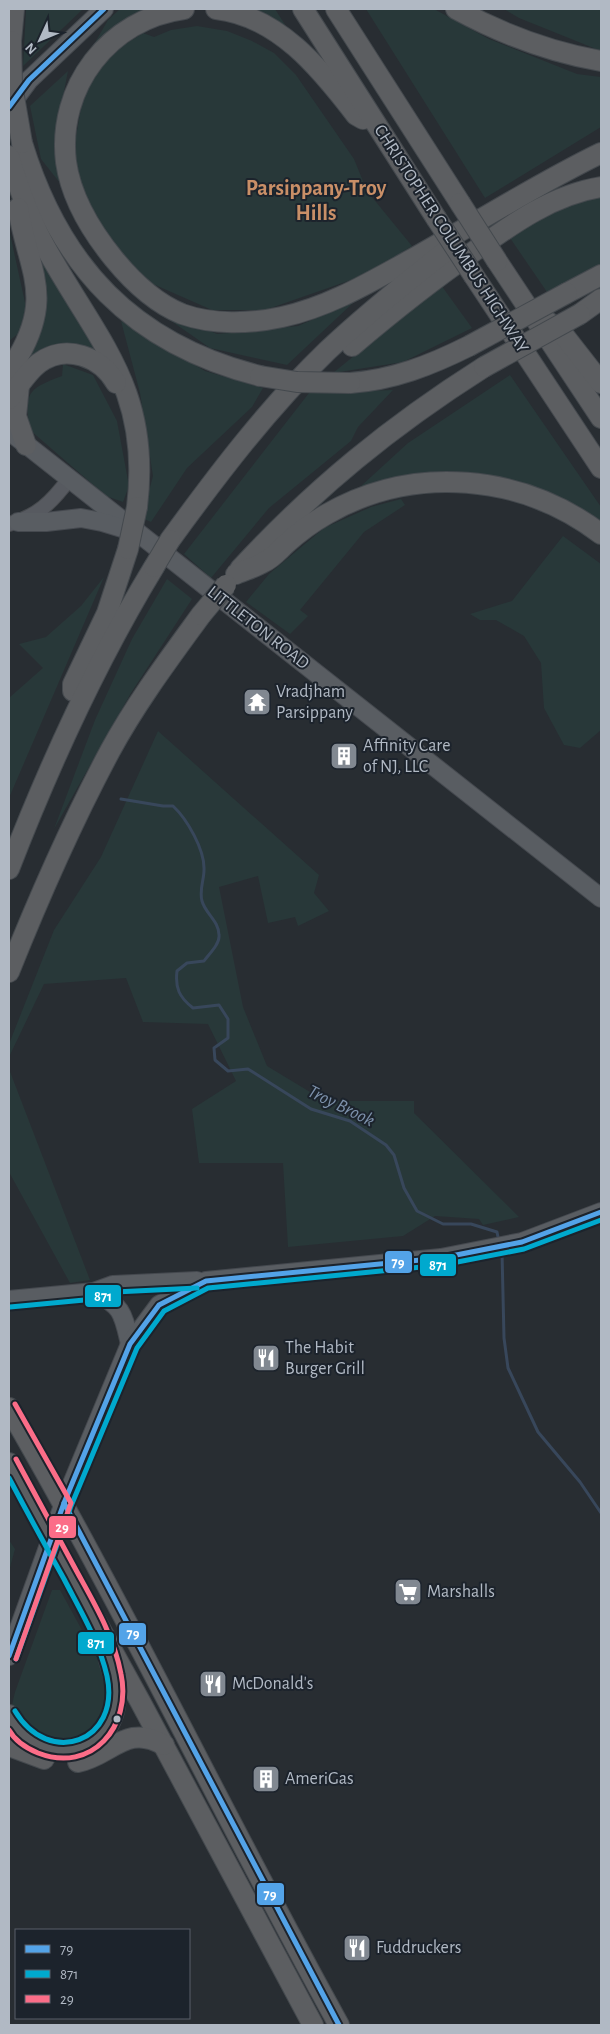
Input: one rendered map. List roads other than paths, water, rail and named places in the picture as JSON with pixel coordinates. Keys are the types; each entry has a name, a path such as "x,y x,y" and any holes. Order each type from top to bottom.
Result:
{"highway":[{"path":"14,9 11,40 13,152 20,224 34,275 38,300 34,326 12,376 16,416 26,446"},
{"path":"184,9 142,20 126,29 101,51 89,65 73,95 65,130 66,164 70,180 86,218 121,267 150,295 164,305 195,318 227,322 262,320 299,313 357,289 501,209 562,172 601,152"},
{"path":"216,9 244,15 275,31 319,71 356,115 378,127"},
{"name":"CHRISTOPHER COLUMBUS HIGHWAY","path":"303,9 436,218 601,468"},
{"name":"CHRISTOPHER COLUMBUS HIGHWAY","path":"336,9 497,261 601,418"},
{"path":"456,9 519,39 570,55 601,61"},
{"path":"480,9 519,39"},
{"path":"13,152 60,234 82,266 107,294 153,331 185,350 222,365 260,376 307,383 350,383 406,373 470,346 601,275"},
{"path":"13,152 24,203 43,242 116,364 131,405 139,446 137,507 133,542 107,613 73,684 74,713"},
{"path":"287,393 324,370 403,303 510,226 560,200 601,187"},
{"path":"9,869 38,792 74,713 132,603 170,540 227,464 287,393 367,315 501,209"},
{"path":"9,972 34,909 111,750 154,680 231,579 267,540 332,477 410,415 484,367 580,314 601,299"},
{"path":"526,305 562,334 601,384"},
{"path":"580,314 601,312"},
{"path":"12,376 54,356 78,354 90,357 101,364 118,385 134,425 139,446"},
{"path":"231,579 265,562 302,530 343,506 375,493 416,484 450,481 476,483 519,491 563,509 601,534"},
{"path":"9,1408 64,1503 128,1621 233,1829 339,2025"},
{"path":"9,1464 164,1745 313,2025"},
{"path":"9,1715 20,1733 32,1741 51,1749 65,1751 79,1749 101,1735 113,1714 117,1694 106,1651 96,1623"},
{"path":"9,1760 24,1758 70,1763 84,1760 134,1736 155,1740 164,1745"},
{"path":"9,1746 51,1761"}],"main road":[{"path":"9,107 29,80 104,9"},
{"path":"9,92 29,80"},
{"name":"LITTLETON ROAD","path":"9,431 69,479 133,542 601,898"},
{"path":"13,523 81,518 102,522 133,542"},
{"path":"9,1300 94,1292 113,1285 206,1281 441,1258 512,1245 574,1224 601,1212"},
{"path":"9,1656 64,1503 130,1344 159,1305 184,1290 206,1281"},
{"path":"94,1292 117,1305 124,1317 130,1344"}],"street":[{"path":"13,523 32,516 48,505 69,479"}],"waterway":[{"name":"Troy Brook","path":"121,799 173,806 194,835 202,853 204,862 202,901 217,925 219,938 204,961 187,963 177,971 177,987 184,1000 193,1008 219,1005 228,1019 228,1038 214,1048 215,1060 228,1071 248,1069 311,1109 350,1121 386,1145 394,1155 404,1188 417,1211 443,1224 471,1224 497,1232 499,1242"},
{"name":"Troy Brook","path":"502,1252 504,1338 508,1368 538,1432 580,1482 601,1513"}],"place":[{"name":"Vradjham Parsippany","path":"257,702"},
{"name":"Affinity Care of NJ, LLC","path":"344,756"},
{"name":"The Habit Burger Grill","path":"266,1358"},
{"name":"Marshalls","path":"408,1592"},
{"name":"McDonald's","path":"213,1684"},
{"name":"AmeriGas","path":"266,1779"},
{"name":"Fuddruckers","path":"357,1948"}],"district":[{"name":"Parsippany-Troy Hills","path":"316,200"}]}
